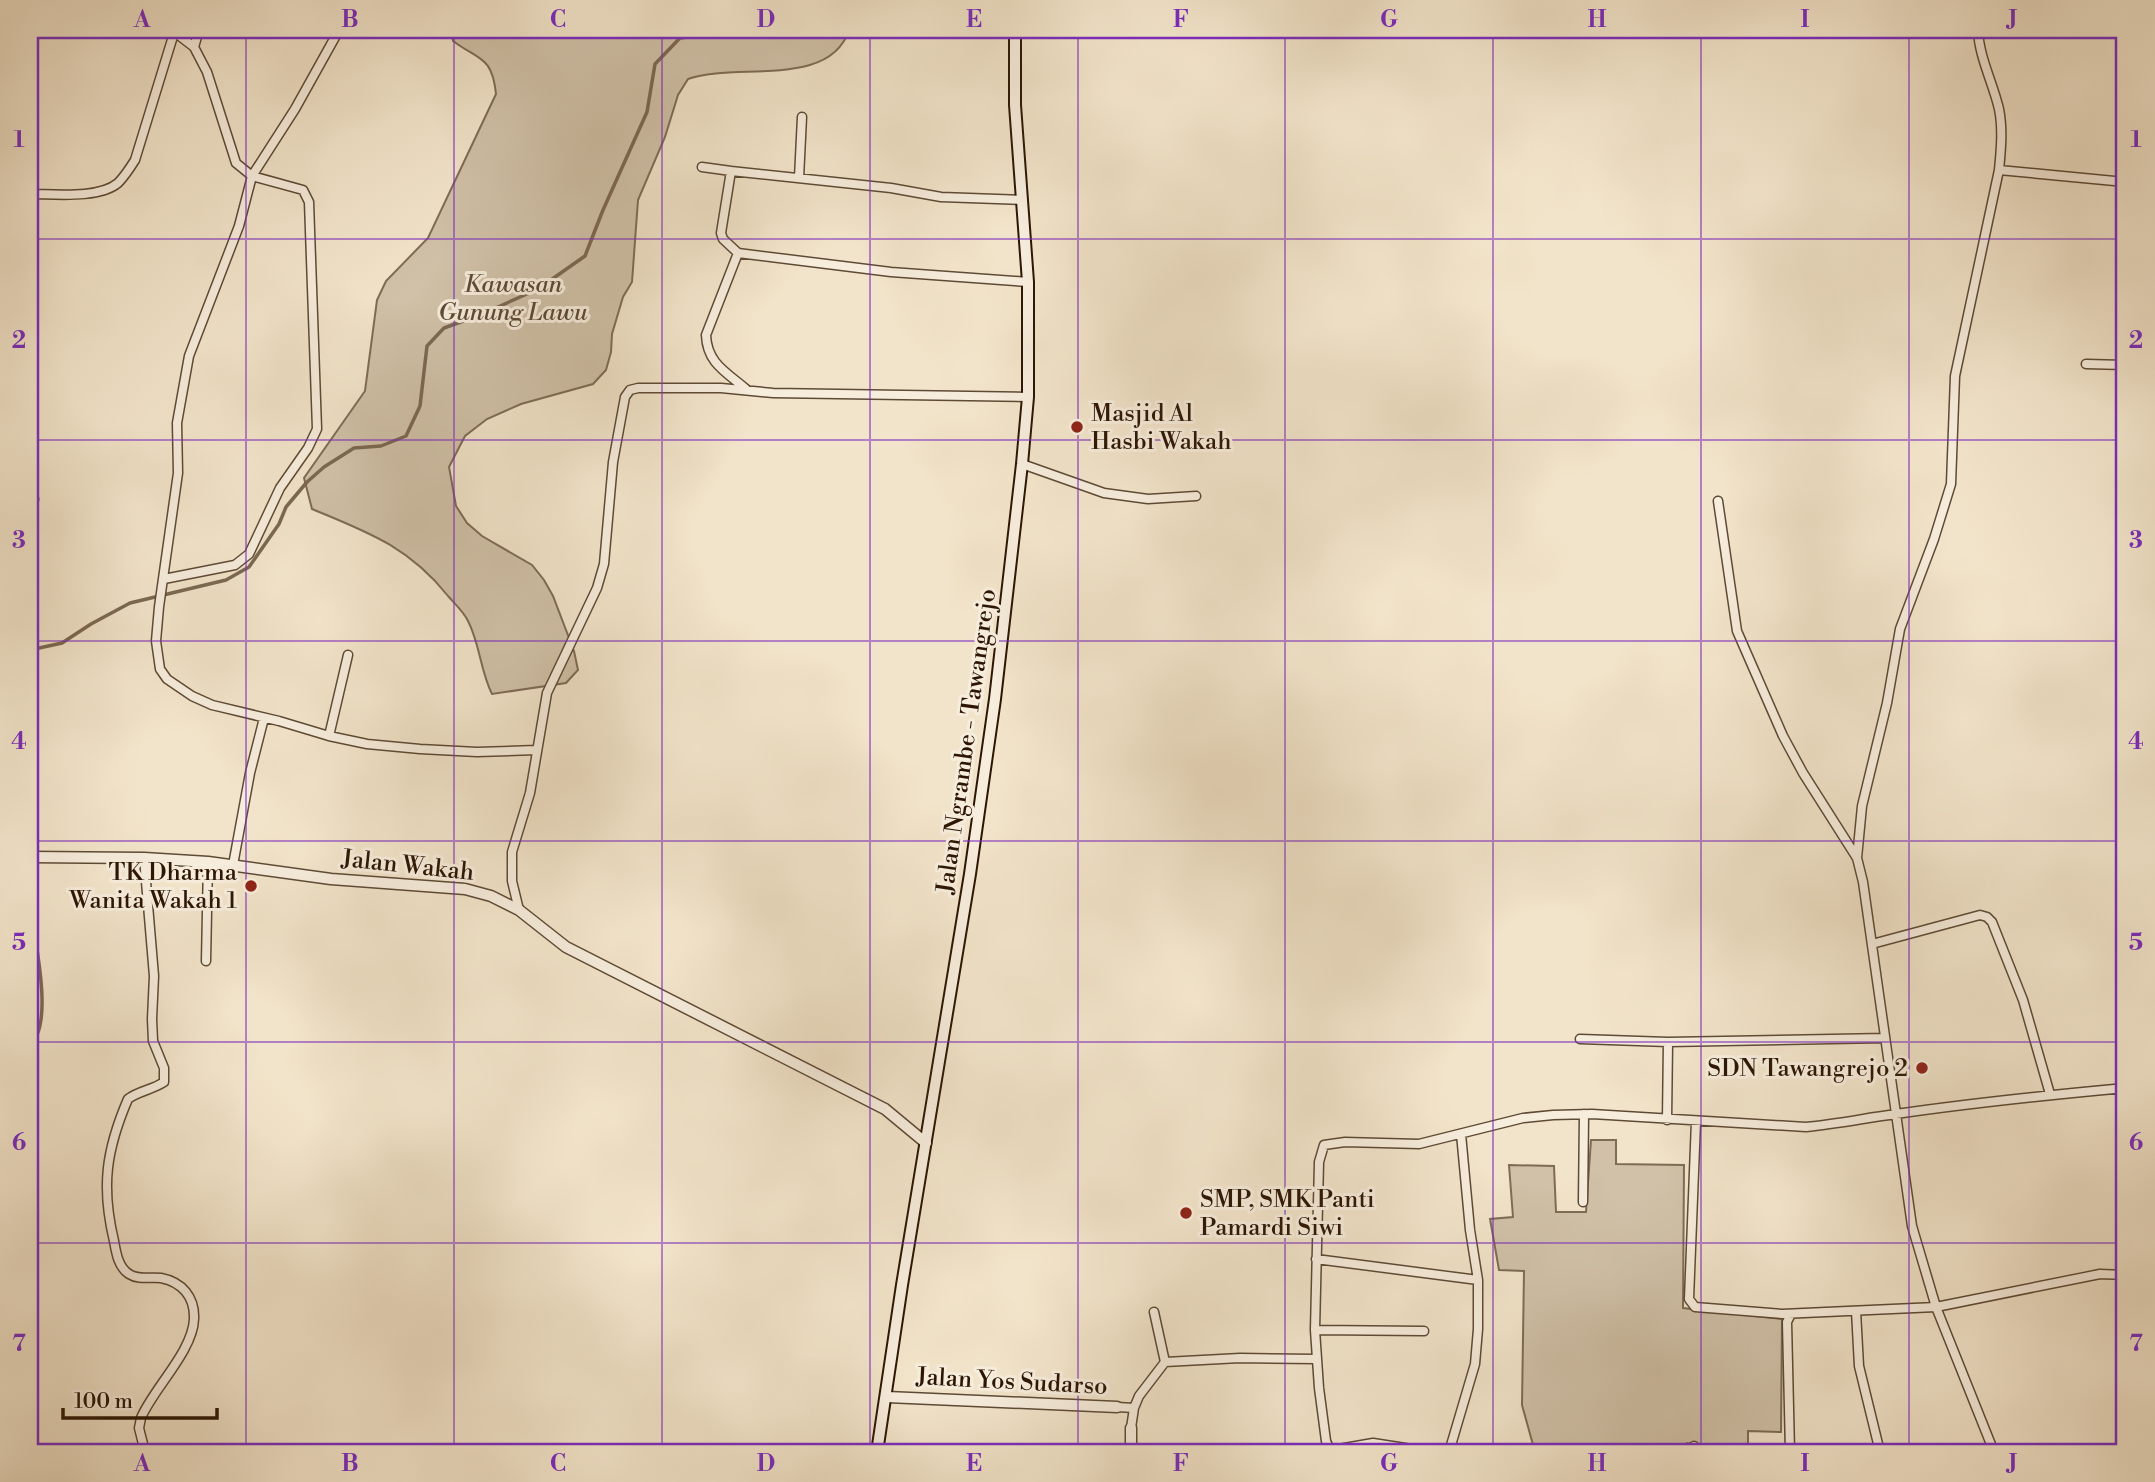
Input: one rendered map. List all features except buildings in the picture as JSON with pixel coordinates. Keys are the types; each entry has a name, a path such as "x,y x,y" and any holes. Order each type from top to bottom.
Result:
{"main road":[{"name":"Jalan Ngrambe - Tawangrejo","path":"877,1452 902,1284 961,932 995,699 1022,464 1028,397 1028,282 1015,105 1015,30"}],"street":[{"path":"194,47 199,30"},
{"path":"339,30 295,109 252,176 239,226 189,356 177,423 178,474 159,607 156,655 160,669 167,679 192,696 212,705 329,736 367,744 420,749 477,752 537,750"},
{"path":"1857,858 1862,806 1887,703 1900,629 1934,539 1951,484 1955,376 1999,170 1999,110 1984,63 1978,30"},
{"path":"30,194 103,191 116,185 125,175 135,160 173,31 194,47 207,72 236,163 252,176 303,190 310,202 317,429 308,448 274,498 249,554 235,565 162,583"},
{"path":"799,178 802,117"},
{"path":"702,167 891,188 941,197 1022,200"},
{"path":"1999,170 2125,182"},
{"path":"731,171 721,233 723,239 738,253 891,272 1028,282"},
{"path":"738,253 706,335 706,344 712,360 746,389"},
{"path":"2086,364 2125,365"},
{"path":"519,910 512,881 512,852 530,793 547,693 597,588 604,564 613,463 625,397 630,390 746,389 773,393 1028,397"},
{"path":"1022,464 1104,493 1148,499 1196,496"},
{"path":"30,483 34,499 30,518"},
{"path":"1718,501 1737,631 1783,736 1857,858 1863,882 1912,1226 1936,1307 1994,1452"},
{"path":"329,736 348,655"},
{"path":"233,865 250,773 264,718"},
{"name":"Jalan Wakah","path":"30,857 144,858 208,862 331,879 465,889 491,896 519,910 566,947 885,1109 926,1143"},
{"path":"144,858 154,976 153,1041 166,1074 164,1082 128,1099 109,1153 106,1205 117,1257 123,1269 131,1276 160,1278 183,1287 190,1297 194,1317 190,1335 141,1418 139,1428 145,1452"},
{"path":"206,961 208,862"},
{"path":"1872,944 1980,915 1987,917 1992,922 2023,1000 2050,1094"},
{"path":"1580,1039 1668,1042 1885,1038"},
{"path":"1667,1120 1668,1042"},
{"path":"1431,1452 1373,1443 1333,1450 1329,1448 1316,1359 1315,1330 1319,1162 1324,1145 1345,1142 1419,1144 1523,1118 1584,1114 1806,1127 2050,1094 2123,1088 2125,1130"},
{"path":"1583,1202 1584,1114"},
{"path":"1696,1121 1689,1299 1695,1307 1791,1314 1936,1307 2100,1274 2125,1275"},
{"path":"1449,1452 1475,1364 1478,1329 1478,1280 1470,1230 1461,1134"},
{"path":"1316,1259 1478,1280"},
{"path":"1856,1311 1859,1366 1880,1452"},
{"path":"1154,1312 1165,1362"},
{"path":"1790,1452 1787,1322 1791,1314"},
{"path":"1315,1330 1424,1331"},
{"path":"1134,1408 1139,1396 1165,1362 1240,1358 1316,1359"},
{"name":"Jalan Yos Sudarso","path":"887,1396 1134,1408 1131,1452"}],"green space":[{"name":"Kawasan Gunung Lawu","path":"451,30 849,30 839,48 822,60 802,67 708,74 688,79 678,95 665,137 638,200 632,282 623,297 612,334 606,370 593,384 521,404 487,419 465,436 449,467 456,506 467,523 482,536 532,565 544,580 574,651 578,670 566,683 492,694 472,630 459,608 433,579 403,553 369,534 312,509 304,478 365,391 377,300 386,281 428,238 496,94 488,66 453,41"},
{"path":"1591,1140 1616,1140 1616,1164 1684,1165 1683,1308 1782,1319 1781,1432 1748,1431 1748,1449 1687,1443 1688,1452 1535,1452 1522,1405 1524,1271 1499,1270 1490,1219 1513,1217 1509,1165 1554,1166 1556,1212 1586,1212"}],"waterway":[{"path":"30,650 62,643 130,603 226,580 249,567 279,524 286,507 324,467 354,448 381,446 406,436 420,406 427,346 444,328 538,289 585,256 647,112 655,64 680,38 732,30"},
{"path":"30,907 42,1000 37,1034 30,1044"}],"place":[{"name":"Masjid Al Hasbi Wakah","path":"1077,427"},
{"name":"TK Dharma Wanita Wakah 1","path":"251,886"},
{"name":"SDN Tawangrejo 2","path":"1922,1068"},
{"name":"SMP, SMK Panti Pamardi Siwi","path":"1186,1213"}]}
